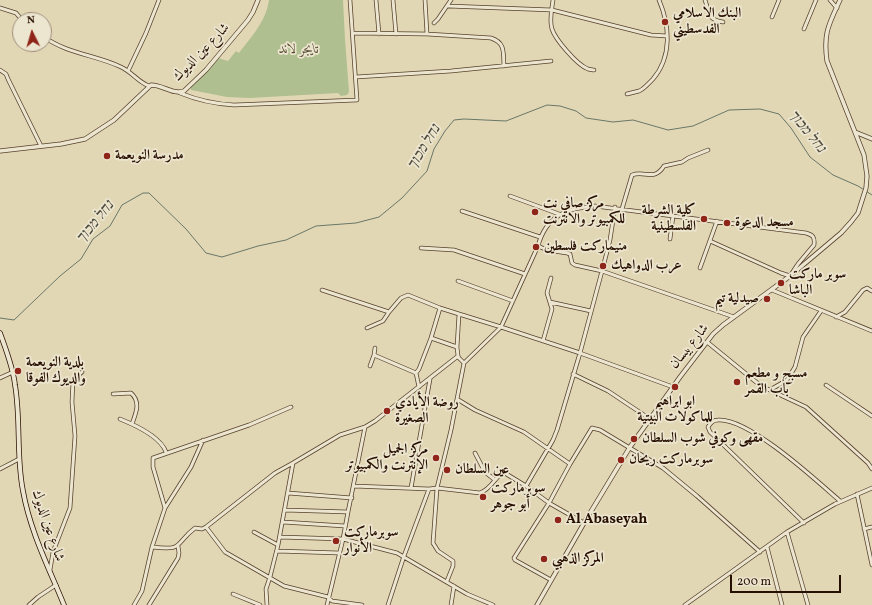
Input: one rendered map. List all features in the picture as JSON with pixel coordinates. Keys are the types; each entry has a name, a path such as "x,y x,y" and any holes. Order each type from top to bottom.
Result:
{"main road":[{"name":"شارع عين الديوك","path":"0,333 13,372 17,399 19,458 23,492 28,510 64,605"}],"street":[{"path":"128,71 146,33 159,0"},
{"name":"شارع عين الديوك","path":"149,86 154,85 180,93 187,89 206,70 248,20 254,12 258,0"},
{"path":"180,93 218,104 234,105 357,100 350,0"},
{"path":"376,0 379,34"},
{"path":"393,0 396,34"},
{"path":"425,0 427,34"},
{"path":"434,23 451,0"},
{"path":"553,0 551,25 554,33 563,46 578,62 588,69 594,70"},
{"path":"627,94 640,91 651,82 663,65 666,57 667,36 665,19 660,0"},
{"path":"705,0 710,17 723,22"},
{"path":"772,17 779,0"},
{"path":"804,29 816,0"},
{"path":"830,0 836,8"},
{"path":"840,0 826,34 825,50 827,61 855,132 872,139"},
{"path":"448,6 552,10 651,35 667,36"},
{"path":"0,8 13,12"},
{"path":"353,33 427,34 480,37 498,40 502,45 504,66"},
{"path":"0,151 73,142 91,136 114,120 149,86 142,83 124,68 62,48 52,42"},
{"path":"356,76 451,71 551,61"},
{"path":"0,70 6,74 41,146"},
{"name":"شارع بيسان","path":"537,605 630,447 713,334 790,276 845,230 858,214 866,188 866,166 855,132"},
{"path":"859,143 866,136"},
{"path":"622,208 632,175 655,175 661,171 664,166 682,162 708,150"},
{"path":"510,196 559,214"},
{"path":"447,581 453,566 452,561 438,551 433,543 437,488 451,430 464,363 501,327 538,246 540,237 550,223 559,214 584,206 622,208 811,234 814,237 814,245 790,276 710,241"},
{"path":"526,486 553,440 560,423 610,240 615,208"},
{"path":"462,211 540,237"},
{"path":"670,239 673,216"},
{"path":"700,268 716,221"},
{"path":"538,246 547,250 570,254 572,263 576,265 602,271 734,317"},
{"path":"421,248 454,250 525,274"},
{"path":"543,341 552,309 547,293 551,278"},
{"path":"458,281 513,301"},
{"path":"836,317 845,312 863,290 867,288 872,290"},
{"path":"322,290 389,312"},
{"path":"772,290 872,332"},
{"path":"367,328 383,321 401,298 408,295 440,308 580,353 673,387"},
{"path":"550,302 591,311"},
{"path":"419,387 416,373 431,338 440,308"},
{"path":"769,390 787,380 795,367 803,337 822,311"},
{"path":"459,314 457,347 458,356 464,363"},
{"path":"431,338 457,347"},
{"path":"707,342 761,386 806,407 868,463 872,469"},
{"path":"370,366 375,348"},
{"path":"374,355 416,373"},
{"path":"152,547 169,549 178,546 195,528 206,528 275,473 340,435 365,427 382,416 430,380 458,356"},
{"path":"0,378 13,372"},
{"path":"50,570 53,552 70,508 75,436 72,402 73,380 82,372"},
{"path":"573,374 608,391 650,419"},
{"path":"410,488 430,380"},
{"path":"826,385 872,416"},
{"path":"113,394 131,393 135,397 137,408 132,424"},
{"path":"456,399 475,410 524,432 570,464"},
{"path":"165,508 153,467 152,462 154,458 166,452 249,425 291,407"},
{"path":"120,419 132,424 154,438 165,448 166,452"},
{"path":"804,522 710,432 708,427 710,424 716,420 729,422 752,431 762,437 840,501"},
{"path":"327,605 352,498 365,427"},
{"path":"551,580 514,559 549,503 592,428 600,430 630,447 672,474 760,552"},
{"path":"134,605 142,590 152,547 165,508 191,467 203,440"},
{"path":"475,452 485,472 495,480"},
{"path":"0,469 19,458"},
{"path":"267,605 266,589 280,537 293,463"},
{"path":"354,486 437,488 480,493 486,491 501,473 506,472 549,503 584,523"},
{"path":"685,605 787,532 840,501 872,488"},
{"path":"388,605 404,556 429,489"},
{"path":"288,493 352,498"},
{"path":"857,494 872,565"},
{"path":"285,510 348,512"},
{"path":"283,522 345,526"},
{"path":"864,529 872,527"},
{"path":"206,528 225,552 284,586 328,597 332,601 362,605"},
{"path":"254,532 278,545"},
{"path":"787,532 808,605"},
{"path":"280,537 343,539 390,550 404,556 467,594 493,605"},
{"path":"149,605 178,558 180,553 178,546"},
{"path":"767,547 782,605"},
{"path":"277,551 339,553"},
{"path":"29,605 56,585"},
{"path":"451,605 454,586"},
{"path":"233,594 260,605"}],"green space":[{"name":"تايجر لاند","path":"269,0 343,0 349,92 347,95 341,96 338,93 250,98 227,97 191,90 191,87 218,58 228,61 236,51 239,53 262,22"}],"waterway":[{"name":"נחל מכוך","path":"0,318 14,320 60,276 81,259 93,239 110,226 122,205 143,193 149,193 186,229 206,253 222,257 258,246 286,240 316,226 356,223 379,217 402,198 427,171 434,149 454,120 506,121 547,105 560,106 576,111 586,118 613,122 633,120 668,130 693,126 729,110 760,109 779,114 791,128 810,157 833,175 858,186 872,195"}],"place":[{"name":"البنك الاسلامي الفدسطيني","path":"665,22"},
{"name":"مدرسة النويعمة","path":"107,156"},
{"name":"مركز صافي نت للكمبيوتر والانترنت","path":"535,212"},
{"name":"كلية الشرطة الفلسطينية","path":"704,219"},
{"name":"مسجد الدعوة","path":"727,223"},
{"name":"منيماركت فلسطين","path":"536,247"},
{"name":"عرب الدواهيك","path":"603,266"},
{"name":"سوبر ماركت الباشا","path":"781,283"},
{"name":"صيدلية تيم","path":"767,299"},
{"name":"بلدية النويعمة والديوك الفوقا","path":"18,371"},
{"name":"مسبح و مطعم باب القمر","path":"737,382"},
{"name":"ابو ابراهيم للماكولات البيتية","path":"675,387"},
{"name":"روضة الأيادي الصغيرة","path":"387,411"},
{"name":"مقهى وكوفي شوب السلطان","path":"634,439"},
{"name":"مركز الجميل الإنترنت والكمبيوتر","path":"436,458"},
{"name":"سوبرماركت ريحان","path":"621,460"},
{"name":"عين السلطان","path":"447,470"},
{"name":"سوبرماركت أبو جوهر","path":"483,497"},
{"name":"Al Abaseyah","path":"558,520"},
{"name":"سوبرماركت الأنوار","path":"336,541"},
{"name":"المركز الذهبي","path":"544,559"}]}
